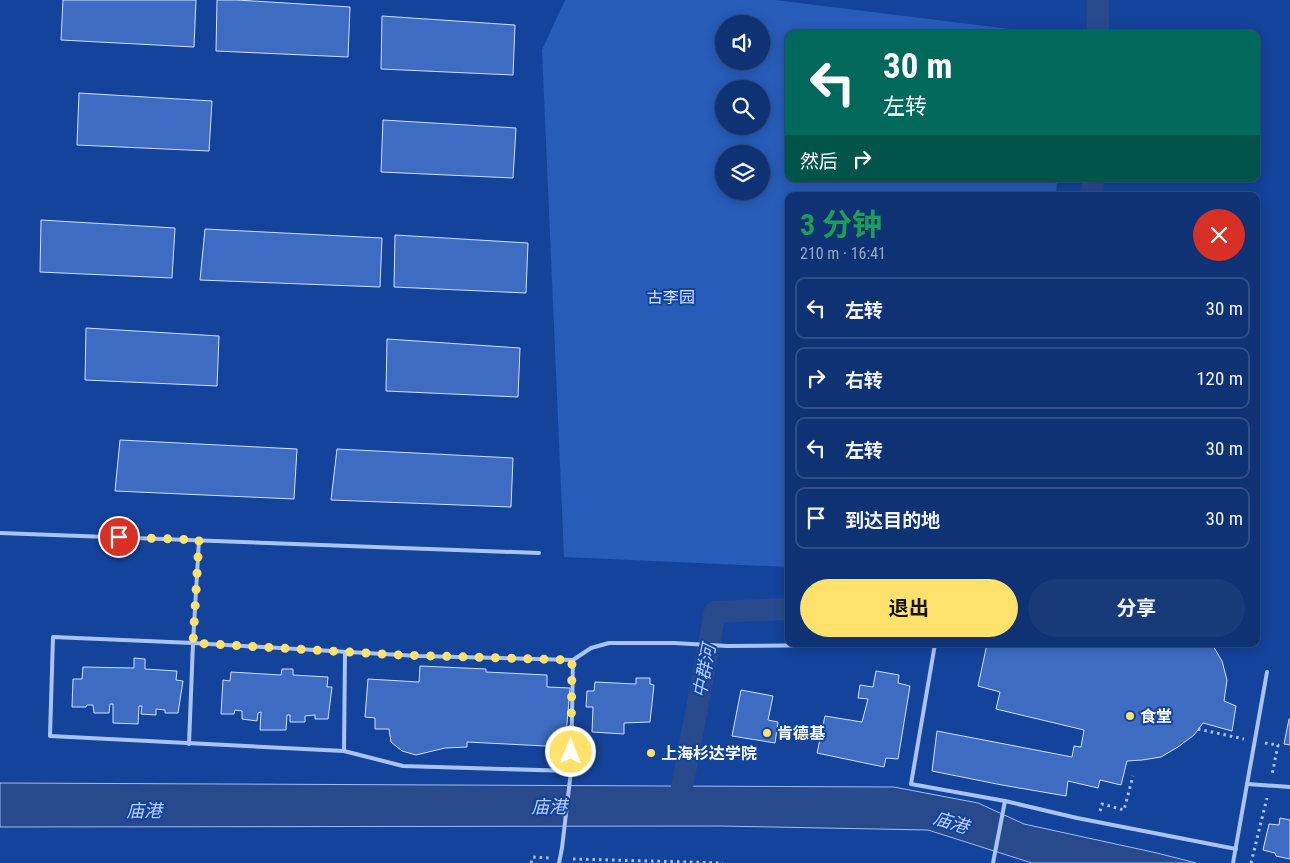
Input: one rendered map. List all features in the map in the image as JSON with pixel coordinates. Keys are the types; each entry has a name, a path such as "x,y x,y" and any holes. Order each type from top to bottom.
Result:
{"lane":[{"path":"0,533 539,553"},
{"path":"189,744 199,540"},
{"path":"571,771 403,766 344,751 50,736 53,637 193,643 346,653 572,660 591,648 609,643 785,645"},
{"path":"934,647 911,784 1005,801 1077,818 1236,849"},
{"path":"344,751 346,653"},
{"path":"560,861 571,771 572,660"},
{"path":"1233,863 1267,672"},
{"path":"1247,784 1290,786"},
{"path":"993,863 1005,801"}],"path":[{"path":"1251,863 1253,853"},
{"path":"532,863 533,857 560,861 723,863"}],"green space":[{"name":"古李园","path":"565,0 775,0 1019,30 785,30 785,182 1057,182 1056,192 785,192 785,567 564,557 542,50"}],"water":[{"name":"庙港","path":"0,783 894,787 978,803 1024,824 1196,863 1032,863 928,830 720,826 0,827"}],"building":[{"path":"63,0 196,0 194,47 61,40"},
{"path":"217,0 350,7 348,57 216,51"},
{"path":"382,16 515,25 513,75 381,69"},
{"path":"79,93 212,101 209,151 77,145"},
{"path":"383,120 516,128 513,178 381,172"},
{"path":"41,220 175,228 172,278 40,272"},
{"path":"205,229 382,238 380,287 200,280"},
{"path":"395,235 528,243 526,293 394,287"},
{"path":"86,328 219,336 217,386 85,380"},
{"path":"387,339 520,348 518,397 386,391"},
{"path":"120,440 297,449 294,499 115,491"},
{"path":"337,449 513,458 511,507 331,500"},
{"name":"食堂","path":"986,647 1214,647 1222,661 1227,680 1224,701 1236,706 1232,731 1203,723 1194,735 1161,757 1127,761 1121,785 1100,780 1098,788 1068,781 1066,796 932,771 937,731 1072,757 1074,746 1081,747 1084,730 996,709 1000,692 978,686"},
{"path":"134,658 145,659 145,669 177,671 176,680 183,681 178,713 165,713 165,710 156,709 156,715 141,714 142,706 139,706 138,724 113,723 113,704 110,704 109,713 94,713 93,705 72,707 73,679 82,679 83,667 134,668"},
{"path":"420,666 486,669 486,672 547,675 547,687 570,688 565,747 467,742 467,747 445,748 416,755 402,751 391,742 389,729 375,729 375,718 365,717 368,679 419,682"},
{"path":"282,669 293,669 293,675 328,677 327,687 332,687 328,719 315,719 315,715 305,716 305,722 290,722 290,715 287,715 286,730 260,730 261,712 258,713 257,721 242,719 242,711 235,710 234,714 221,714 223,680 230,681 231,672 281,675"},
{"path":"876,671 899,675 898,683 910,686 898,759 886,758 884,767 817,753 825,716 862,722 868,699 858,698 860,685 873,687"},
{"path":"636,678 650,678 650,684 654,685 650,722 624,723 624,734 592,732 593,707 586,707 587,691 594,691 595,682 636,684"},
{"path":"741,690 773,696 768,720 778,722 775,743 732,736"},
{"path":"1290,719 1290,745 1284,744"},
{"path":"1280,818 1290,820 1290,859 1276,856 1275,853 1263,850 1269,824 1279,825"}],"waterway":[{"name":"中群河","path":"1098,0 1098,30"},
{"name":"中群河","path":"1092,192 1093,182"},
{"name":"中群河","path":"679,803 715,612 785,609"}],"place":[{"name":"食堂","path":"1130,716"},
{"name":"肯德基","path":"767,733"},
{"name":"上海杉达学院","path":"651,753"}],"route":[{"path":"119,537 199,540 193,643 346,653 572,660 571,752"}]}
